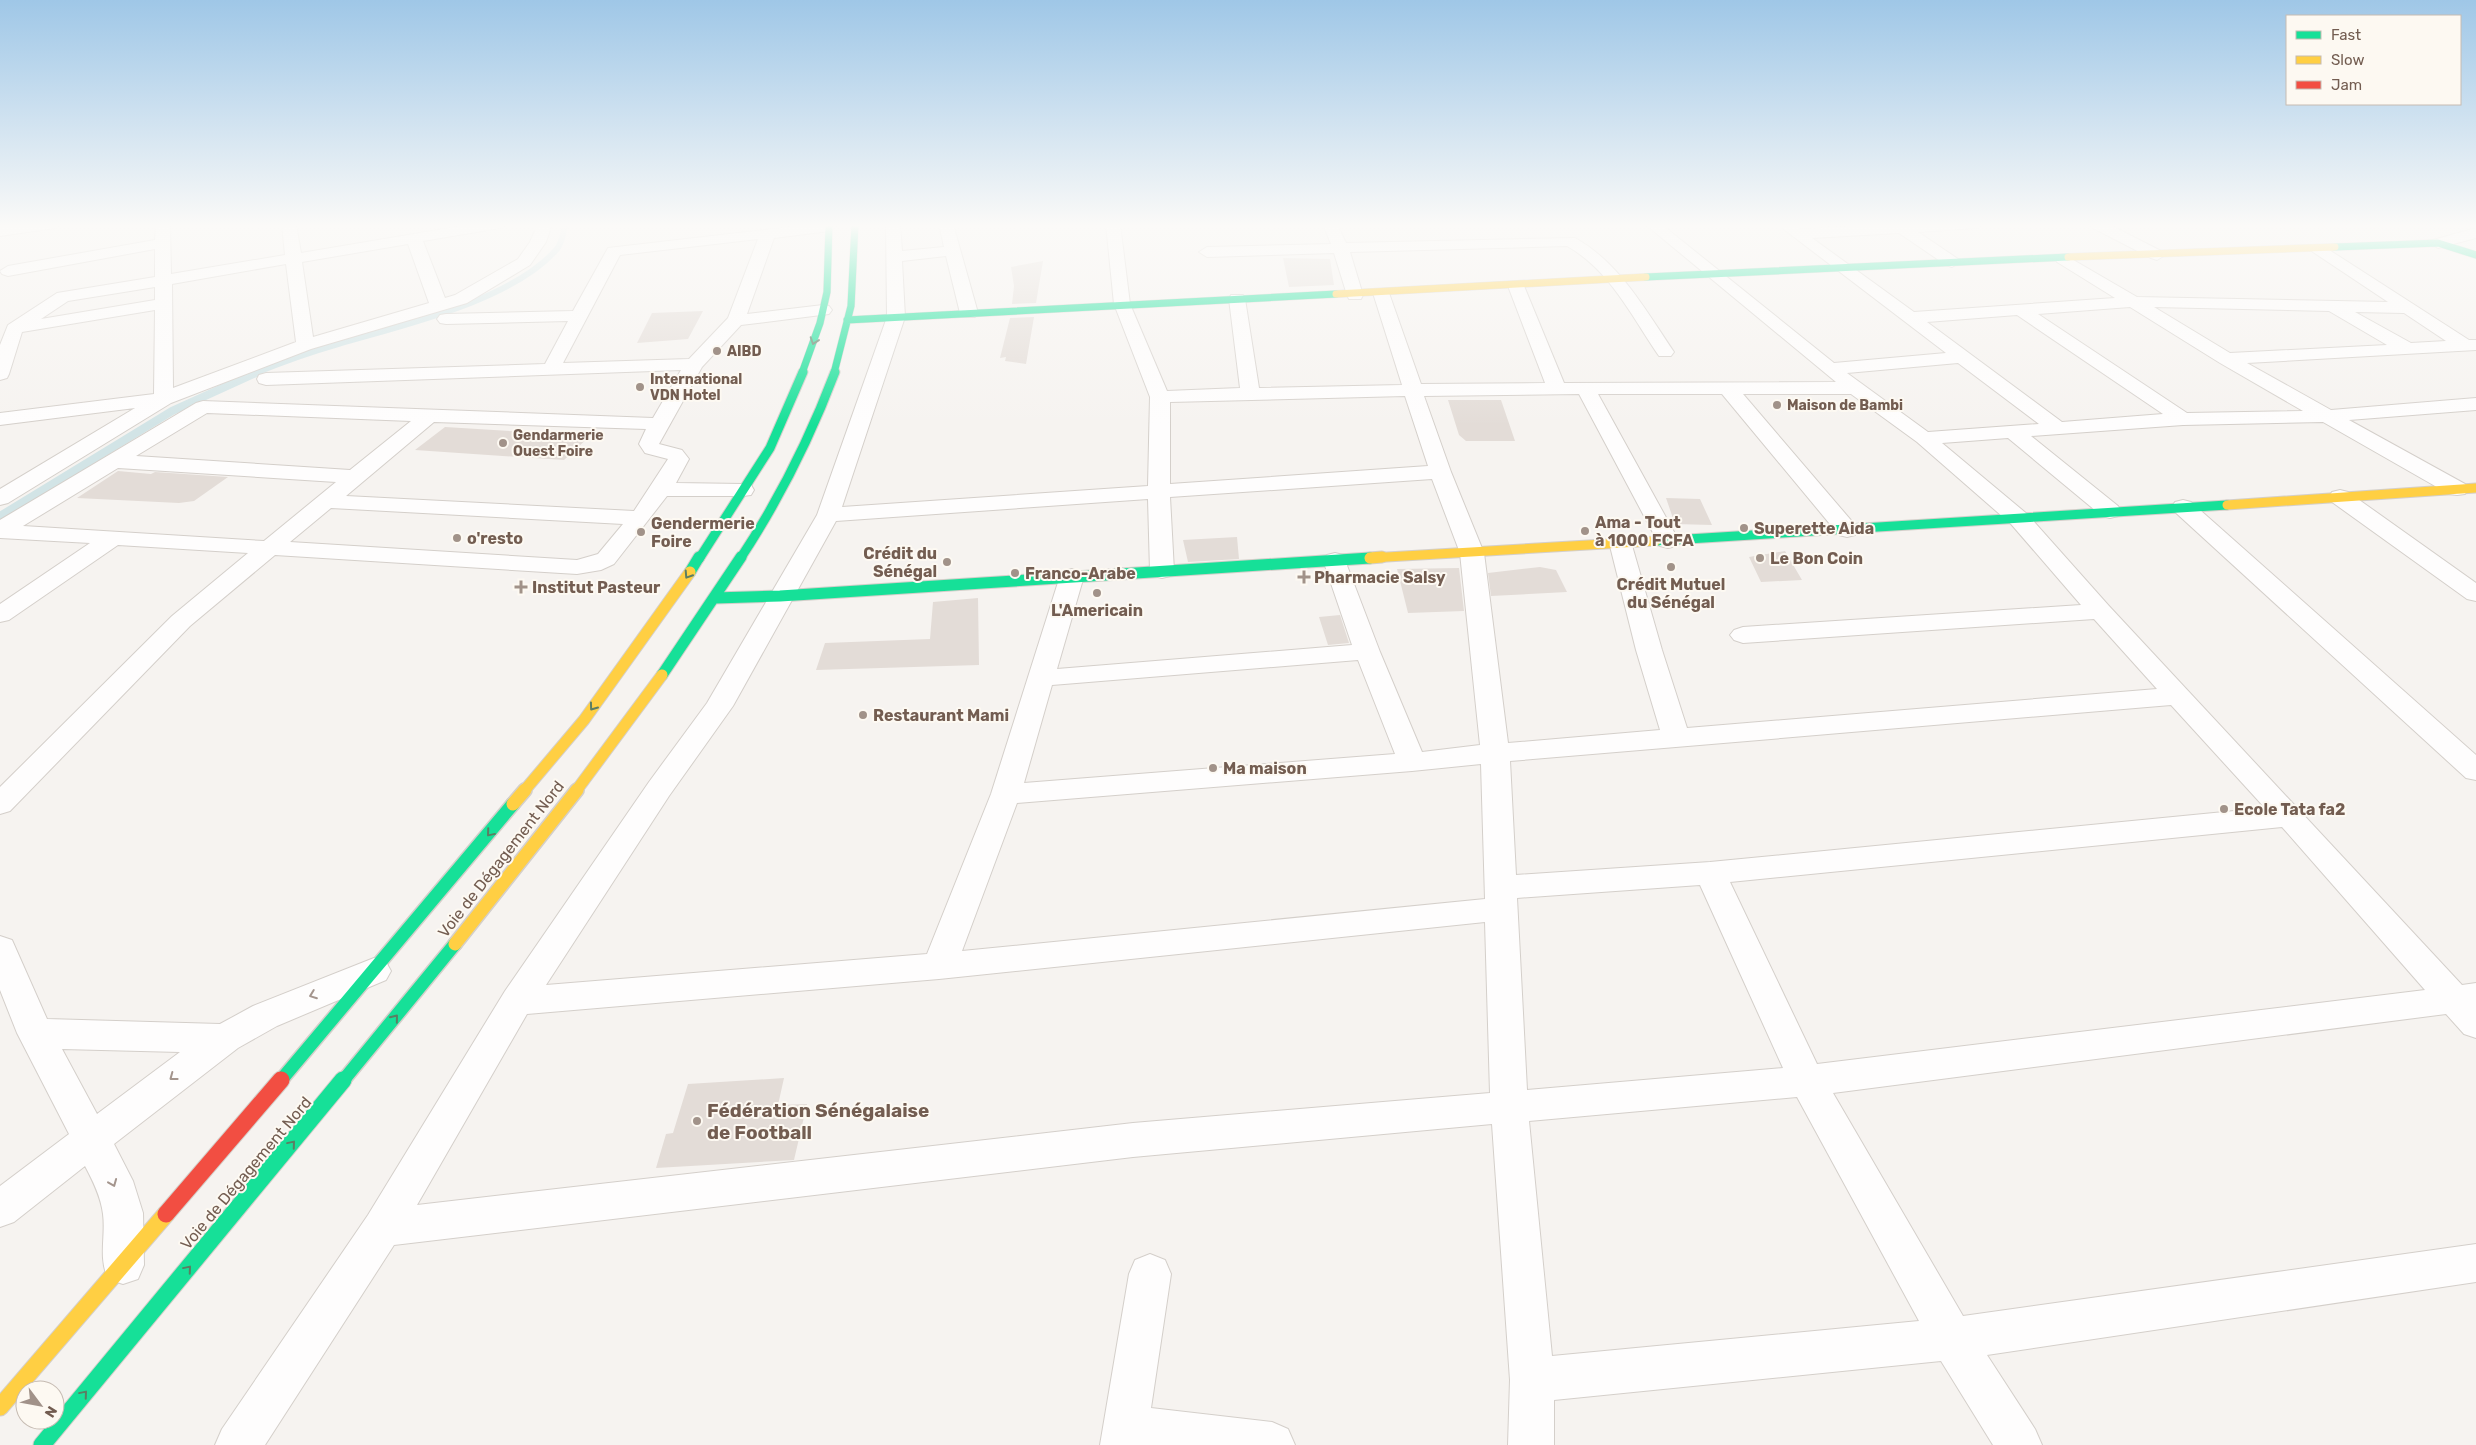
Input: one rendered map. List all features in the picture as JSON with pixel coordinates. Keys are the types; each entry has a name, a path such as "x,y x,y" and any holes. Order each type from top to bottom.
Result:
{"main road":[{"name":"Voie de Dégagement Nord","path":"0,1407 374,971 584,720 674,596 770,448 794,396 820,323 825,291"},
{"name":"Voie de Dégagement Nord","path":"42,1445 376,1042 530,850 654,689 765,519 797,460 825,398 841,349 853,291"},
{"path":"847,320 1122,304 1411,291"},
{"path":"715,598 780,596 1620,542 1847,530 2110,511 2467,489"}],"street":[{"path":"7,330 63,297 96,291"},
{"path":"163,291 164,399"},
{"path":"298,291 305,345"},
{"path":"434,291 442,313"},
{"path":"442,313 474,291"},
{"path":"551,369 592,291"},
{"path":"0,530 577,568 593,565 606,559 640,518 678,464 679,459 675,454 652,448 649,444 694,364 736,320 747,291"},
{"path":"238,1445 382,1228 517,1001 660,789 719,706 771,616 780,596 828,515 896,317 895,291"},
{"path":"963,291 969,313"},
{"path":"1120,291 1122,304 1160,396 1159,490 1162,572"},
{"path":"1518,291 1557,389"},
{"path":"1624,291 1665,352"},
{"path":"1734,291 1830,369 1924,438 2019,519 2176,696 2469,1006"},
{"path":"1872,291 2058,428"},
{"path":"2118,291 2226,359 2326,416 2467,489"},
{"path":"2381,291 2470,345"},
{"path":"1381,293 1440,472 1472,552 1495,753 1509,1107 1532,1380 1531,1445"},
{"path":"1238,299 1250,393"},
{"path":"1908,318 2136,302 2406,308"},
{"path":"7,330 163,304"},
{"path":"2331,306 2406,348"},
{"path":"736,320 823,310"},
{"path":"2020,310 2183,420"},
{"path":"0,498 164,399 305,345 442,313 578,316"},
{"path":"0,372 7,330"},
{"path":"2226,359 2470,345"},
{"path":"1830,369 1960,357"},
{"path":"266,379 694,364"},
{"path":"1160,396 1585,388 1856,388"},
{"path":"1585,388 1668,540"},
{"path":"1728,388 1847,530"},
{"path":"0,419 164,399"},
{"path":"1924,438 2183,420 2326,416 2476,404"},
{"path":"0,530 203,407 659,424"},
{"path":"0,804 181,621 430,415"},
{"path":"2012,431 2110,511"},
{"path":"113,461 354,477"},
{"path":"828,515 1012,503 1159,490 1440,472"},
{"path":"661,489 743,490"},
{"path":"2340,497 2471,586"},
{"path":"325,502 640,518"},
{"path":"2183,507 2476,771"},
{"path":"0,615 113,538"},
{"path":"1620,542 1649,650 1676,737"},
{"path":"1335,560 1367,652 1412,762"},
{"path":"939,966 1006,794 1072,576"},
{"path":"1743,635 2100,611"},
{"path":"1041,678 1367,652"},
{"path":"1006,794 1412,762 1676,737 2176,696"},
{"path":"517,1001 939,966 1710,873 2289,816"},
{"path":"1710,873 1807,1081 1952,1339 2019,1445"},
{"path":"0,949 35,1033 113,1181 123,1213 123,1265"},
{"path":"0,1209 225,1038 281,1008 374,971"},
{"path":"382,1228 1133,1140 1807,1081 2469,1006"},
{"path":"35,1033 124,1037 225,1038"},
{"path":"1532,1380 1952,1339 2476,1263"},
{"path":"1150,1274 1124,1436 1272,1445"}],"building":[{"path":"1013,291 1038,291 1036,303 1012,304"},
{"path":"703,311 688,339 637,343 652,313"},
{"path":"1034,317 1026,364 1005,361 1006,357 1000,358 1010,318"},
{"path":"1448,400 1501,400 1515,441 1466,441 1459,435"},
{"name":"Gendarmerie Ouest Foire","path":"445,427 590,436 564,460 415,450"},
{"path":"118,471 228,477 194,501 179,503 77,498"},
{"path":"1666,498 1700,499 1712,525 1675,524"},
{"path":"1237,537 1239,559 1188,562 1183,540"},
{"path":"1785,551 1802,580 1761,582 1749,557"},
{"path":"1540,567 1556,570 1567,592 1491,596 1488,573"},
{"path":"1459,568 1464,611 1408,613 1397,569"},
{"path":"978,598 979,665 816,670 825,643 930,639 933,602"},
{"path":"1340,615 1349,643 1328,645 1319,617"},
{"path":"784,1078 778,1105 807,1104 794,1160 656,1168 666,1134 673,1133 688,1084"}],"waterway":[{"path":"255,373 328,347 455,309 496,291"},
{"path":"0,516 172,411 258,372"}],"traffic: fast":[{"path":"690,572 770,448 794,396 820,323 827,291"},
{"path":"662,675 746,549 774,504 798,458 820,412 837,365 849,318 853,291"},
{"path":"847,320 1336,294"},
{"path":"1656,541 2227,505"},
{"path":"715,598 780,596 1370,558"},
{"path":"282,1079 513,804"},
{"path":"42,1445 455,944"}],"traffic: slow":[{"path":"1336,294 1383,291"},
{"path":"2227,505 2476,488"},
{"path":"1370,558 1656,541"},
{"path":"513,804 584,720 690,572"},
{"path":"455,944 584,781 662,675"},
{"path":"0,1407 166,1214"}],"traffic: jam":[{"path":"166,1214 282,1079"}],"place":[{"name":"AIBD","path":"717,351"},
{"name":"International VDN Hotel","path":"640,387"},
{"name":"Maison de Bambi","path":"1777,405"},
{"name":"Gendarmerie Ouest Foire","path":"503,443"},
{"name":"Superette Aida","path":"1744,528"},
{"name":"Ama - Tout à 1000 FCFA","path":"1585,531"},
{"name":"Gendermerie Foire","path":"641,532"},
{"name":"o'resto","path":"457,538"},
{"name":"Le Bon Coin","path":"1760,558"},
{"name":"Crédit du Sénégal","path":"947,562"},
{"name":"Crédit Mutuel du Sénégal","path":"1671,567"},
{"name":"Franco-Arabe","path":"1015,573"},
{"name":"Pharmacie Salsy","path":"1304,577"},
{"name":"Institut Pasteur","path":"521,587"},
{"name":"L'Americain","path":"1097,593"},
{"name":"Restaurant Mami","path":"863,715"},
{"name":"Ma maison","path":"1213,768"},
{"name":"Ecole Tata fa2","path":"2224,809"},
{"name":"Fédération Sénégalaise de Football","path":"697,1121"}]}
